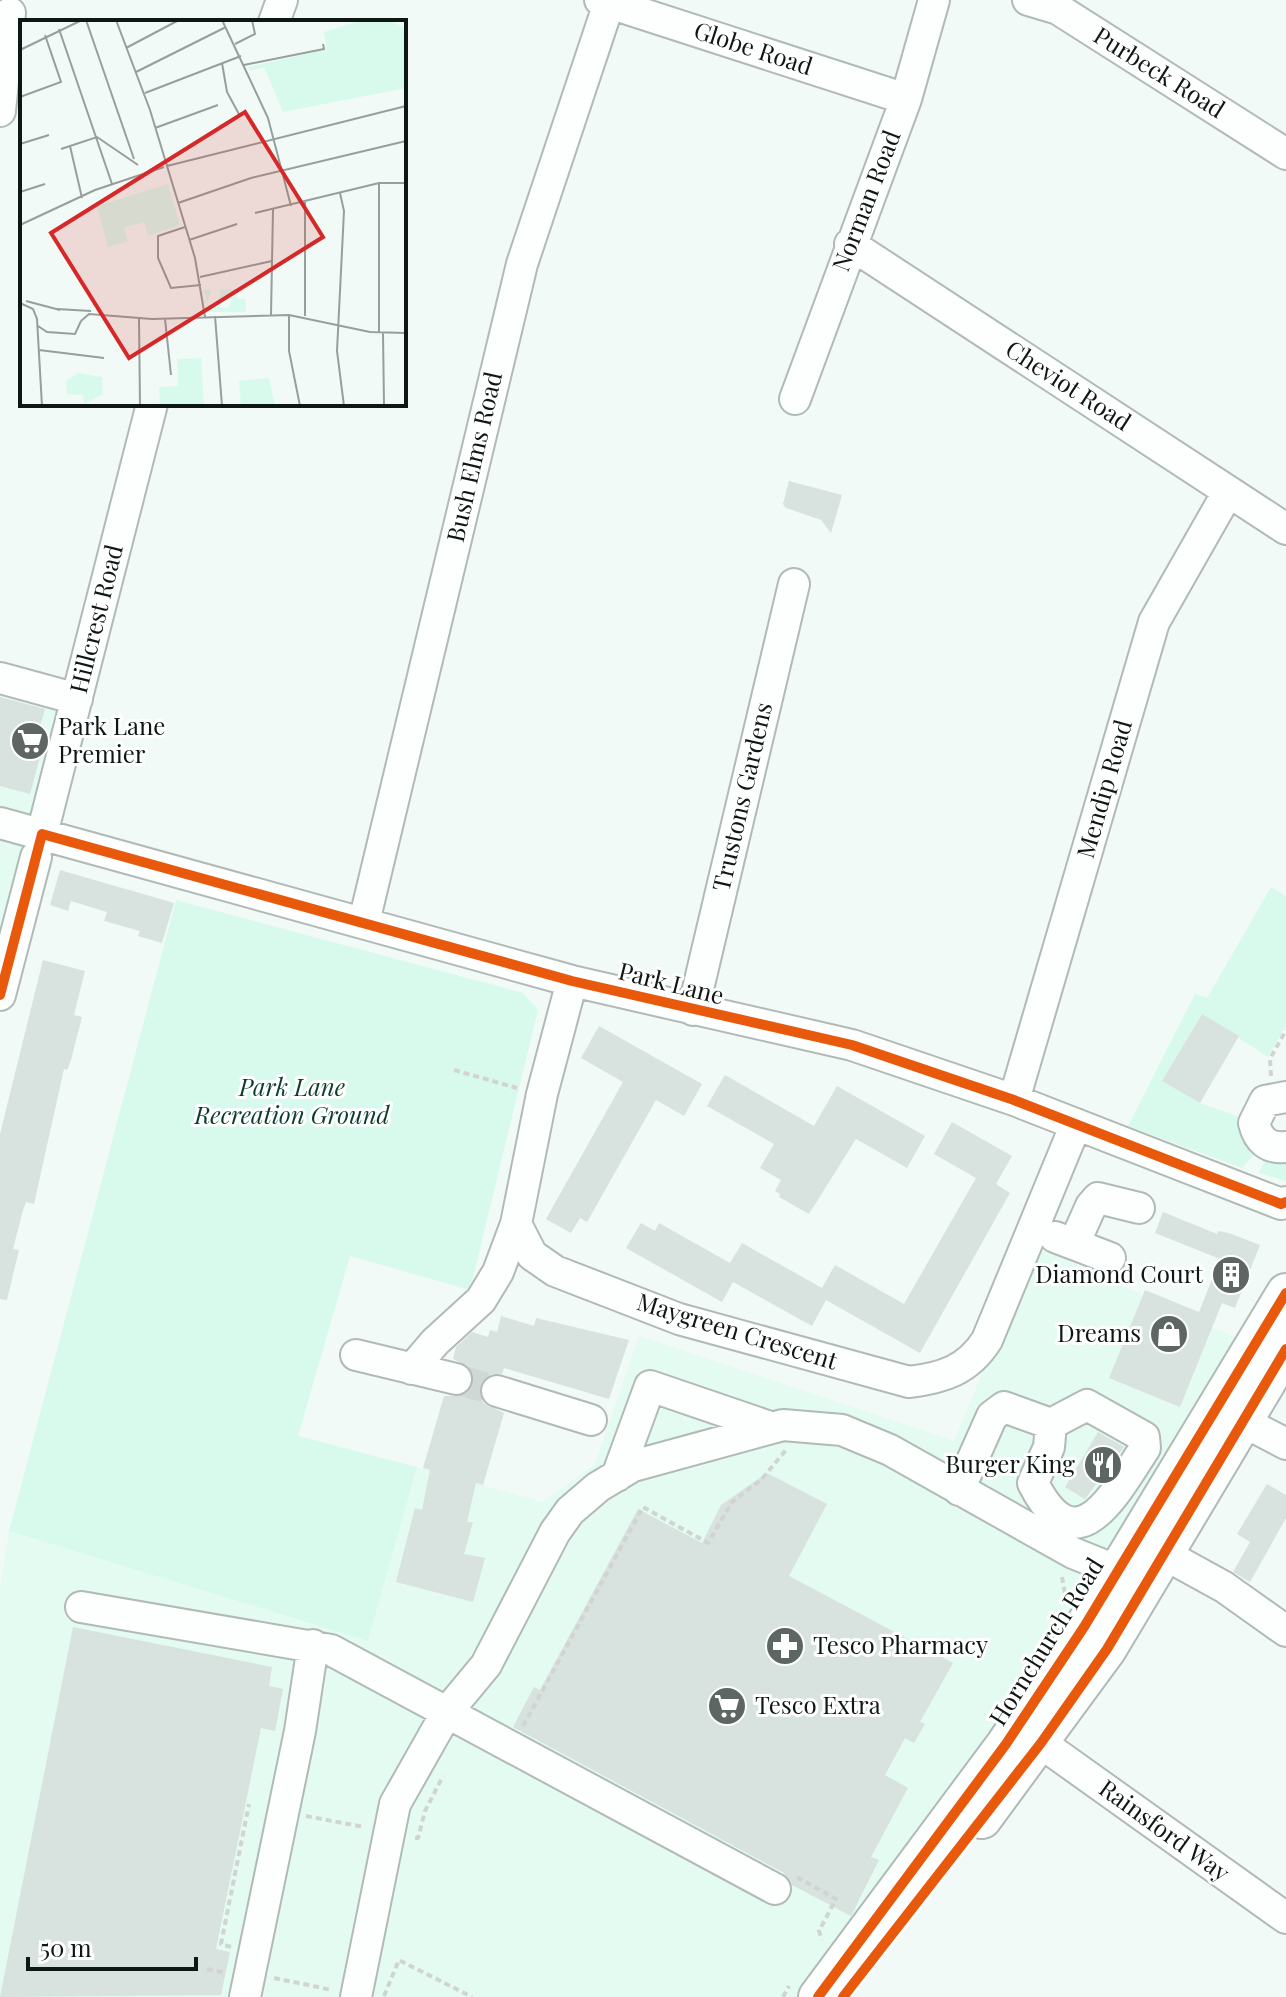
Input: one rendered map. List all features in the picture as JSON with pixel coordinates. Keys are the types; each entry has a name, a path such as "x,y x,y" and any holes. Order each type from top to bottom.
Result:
{"main road":[{"name":"Hornchurch Road","path":"843,1997 1041,1743 1107,1649 1143,1568 1286,1293"},
{"name":"Hornchurch Road","path":"818,1997 1006,1744 1084,1627 1143,1568 1244,1422 1286,1349"}],"street":[{"path":"275,20 282,0"},
{"name":"Norman Road","path":"795,399 906,99 934,0"},
{"name":"Purbeck Road","path":"1028,0 1058,9 1286,154"},
{"name":"Globe Road","path":"606,1 906,99"},
{"name":"Bush Elms Road","path":"364,922 522,264 606,1"},
{"path":"0,111 3,57 10,13"},
{"name":"Cheviot Road","path":"850,244 1286,529"},
{"name":"Hillcrest Road","path":"0,995 151,406"},
{"name":"Mendip Road","path":"1014,1100 1154,622 1228,492"},
{"name":"Trustons Gardens","path":"693,1010 794,584"},
{"path":"0,678 77,699"},
{"name":"Park Lane","path":"0,823 39,846 364,922 572,981 852,1045 1014,1100 1284,1207"},
{"path":"412,1369 435,1342 481,1300 498,1272 516,1224 542,1094 572,981"},
{"path":"1246,1190 1277,1146 1260,1139 1254,1123 1259,1107 1279,1098"},
{"name":"Maygreen Crescent","path":"516,1224 532,1255 555,1271 679,1319 909,1382 938,1378 974,1360 987,1340 1076,1124"},
{"path":"1074,1244 1091,1206 1098,1198 1139,1208"},
{"path":"1035,1229 1110,1258"},
{"path":"356,1355 456,1379"},
{"path":"617,1476 650,1386 780,1436"},
{"path":"497,1391 591,1420"},
{"path":"959,1490 992,1416 999,1409 1004,1407 1051,1424"},
{"path":"1244,1422 1286,1444"},
{"path":"349,1994 395,1804 447,1712 486,1665 555,1532 570,1511 633,1466 780,1436 811,1425 842,1430 890,1450 1073,1553 1224,1587 1286,1631"},
{"path":"81,1607 331,1650 775,1889"},
{"path":"254,1986 313,1645"},
{"name":"Rainsford Way","path":"1041,1743 1286,1918"}],"path":[{"path":"1279,1098 1270,1059 1286,1030"},
{"path":"454,1070 542,1094"},
{"path":"521,1729 643,1507 708,1543 732,1502 761,1480 780,1436"},
{"path":"404,1835 418,1838 425,1811 447,1770"},
{"path":"234,1958 236,1947 221,1944 249,1804"},
{"path":"295,1813 375,1829"},
{"path":"823,1942 819,1931 836,1899"},
{"path":"384,1997 399,1960 472,1997"},
{"path":"207,1969 231,1974 231,1969"},
{"path":"254,1986 349,1994"}],"shaded area":[{"path":"0,678 77,699 0,936"},
{"path":"1035,1246 1242,1341 1105,1572 805,1997 0,1997 0,1589 9,1531 368,1641 417,1467 543,1502 595,1464 639,1336 954,1441"}],"green space":[{"path":"1271,887 1286,896 1286,1025 1268,1057 1202,1014 1163,1080 1200,1103 1242,1118 1253,1156 1242,1168 1128,1126 1195,994 1207,998"},
{"name":"Park Lane Recreation Ground","path":"176,900 523,993 538,1010 470,1290 350,1256 298,1436 417,1467 368,1641 9,1531"},
{"path":"1286,1153 1286,1181 1259,1173 1267,1155"}],"building":[{"path":"789,481 842,495 831,533 821,520 786,508 783,504"},
{"name":"Park Lane Premier","path":"0,697 45,709 37,737 45,739 30,794 0,786"},
{"path":"60,870 174,903 162,943 138,936 140,931 104,921 107,912 71,901 68,911 50,905"},
{"path":"43,960 85,971 74,1015 82,1017 71,1060 67,1070 64,1069 34,1204 26,1202 23,1210 13,1249 19,1250 7,1300 0,1299 0,1134"},
{"path":"1202,1014 1239,1036 1200,1103 1162,1081"},
{"path":"599,1026 702,1084 684,1116 656,1100 587,1222 580,1218 571,1233 546,1219 623,1082 581,1058"},
{"path":"725,1075 814,1126 837,1086 925,1136 907,1168 856,1139 809,1214 779,1197 780,1194 775,1191 781,1180 760,1168 774,1144 707,1106"},
{"path":"952,1122 1012,1156 996,1184 1010,1193 920,1353 826,1300 812,1326 733,1282 722,1302 626,1248 641,1223 655,1231 659,1223 730,1263 742,1243 822,1288 835,1265 904,1304 976,1178 934,1154"},
{"path":"1163,1212 1217,1234 1218,1231 1229,1233 1260,1245 1235,1308 1222,1303 1180,1407 1109,1378 1145,1290 1199,1312 1220,1259 1155,1233"},
{"path":"501,1316 534,1326 536,1318 629,1340 609,1399 504,1368 502,1374 492,1374 480,1385 483,1403 504,1413 483,1485 476,1483 467,1522 473,1522 464,1554 485,1558 473,1602 396,1582 415,1508 422,1510 430,1470 423,1468 444,1396 462,1396 473,1384 469,1367 453,1359 456,1347 472,1332 488,1337 490,1330 497,1332"},
{"path":"1098,1432 1124,1447 1085,1499 1065,1487"},
{"name":"Tesco Extra","path":"767,1473 827,1504 789,1576 953,1663 920,1722 925,1724 914,1743 905,1738 885,1775 908,1788 871,1857 879,1860 851,1916 792,1885 784,1873 513,1727 534,1687 540,1690 638,1509 702,1543 721,1505"},
{"path":"1267,1484 1286,1495 1286,1518 1250,1582 1233,1572 1250,1542 1237,1534"},
{"path":"73,1627 272,1667 269,1686 283,1689 275,1731 261,1728 216,1949 230,1952 221,1995 0,1997"}],"tunnel":[{"path":"456,1379 497,1391"}],"cycle path":[{"path":"0,995 42,834 572,981 852,1045 1014,1100 1281,1204 1286,1202"},
{"path":"818,1997 1006,1744 1084,1627 1286,1293"},
{"path":"843,1997 1041,1743 1107,1649 1286,1349"}],"place":[{"name":"Park Lane Premier","path":"30,741"},
{"name":"Diamond Court","path":"1231,1275"},
{"name":"Dreams","path":"1169,1334"},
{"name":"Burger King","path":"1103,1465"},
{"name":"Tesco Pharmacy","path":"785,1646"},
{"name":"Tesco Extra","path":"727,1706"}]}
